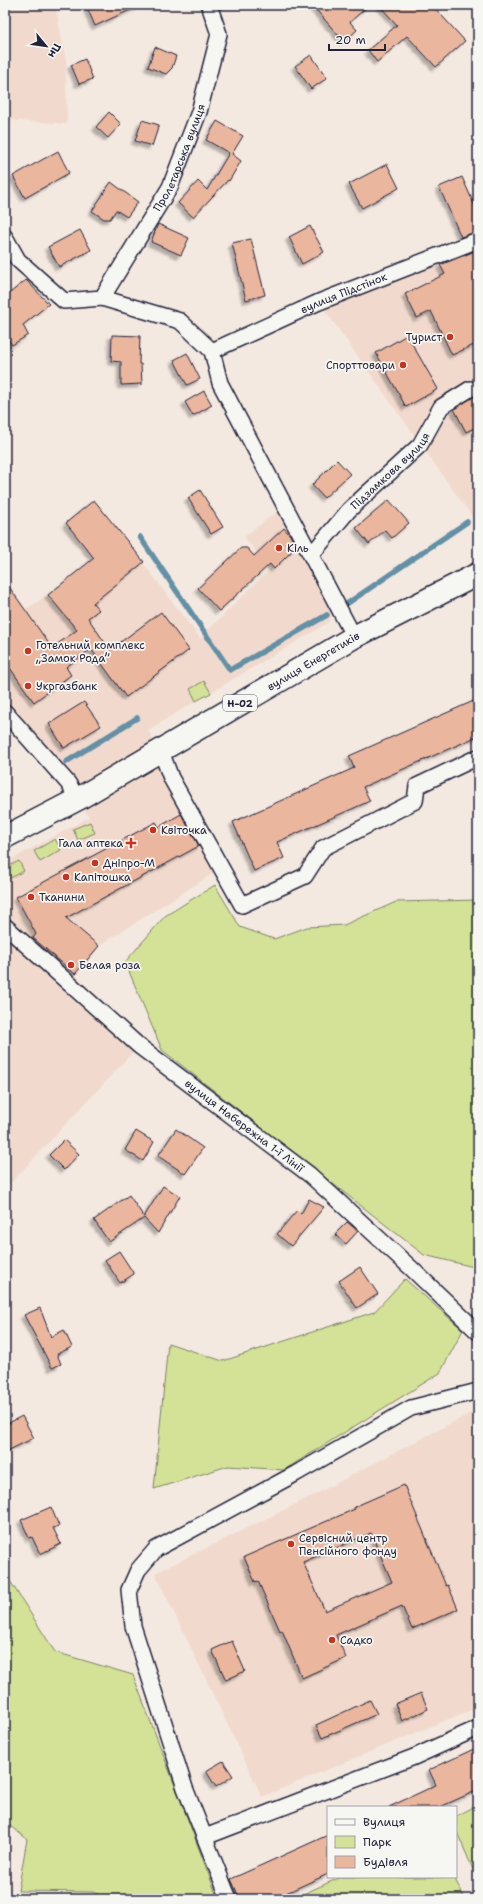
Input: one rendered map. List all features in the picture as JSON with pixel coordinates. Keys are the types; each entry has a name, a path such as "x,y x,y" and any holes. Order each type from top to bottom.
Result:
{"main road":[{"name":"вулиця Енергетиків","path":"5,837 78,799 354,636 478,574"}],"street":[{"name":"Пролетарська вулиця","path":"102,298 170,187 199,112 219,34 209,5"},
{"path":"5,237 18,260 64,301 102,298 180,321 212,351 220,383 354,636"},
{"name":"вулиця Підстінок","path":"212,351 319,302 478,240"},
{"name":"Підзамкова вулиця","path":"311,555 349,510 420,445 441,407 470,390"},
{"path":"5,712 68,784 78,799"},
{"path":"160,751 171,778 242,905 305,876 323,848 415,801 417,786 478,756"},
{"name":"вулиця Набережна 1-ї Лінії","path":"5,926 139,1046 310,1175 478,1332"},
{"path":"229,1899 184,1788 133,1626 129,1590 138,1570 156,1549 295,1474 411,1408 478,1391"},
{"path":"205,1837 414,1757 478,1728"}],"shaded area":[{"path":"5,5 55,5 66,61 67,124 5,120"},
{"path":"478,240 478,525 319,302"},
{"path":"289,502 341,594 328,623 148,730 220,869 99,946 75,974 139,1046 7,1187 5,1183 5,863 89,817 78,799 5,712 5,622 48,595 122,535 200,638 270,569 244,537"},
{"name":"Садко","path":"478,1409 478,1707 262,1797 155,1573 306,1499"},
{"path":"5,1842 10,1843 5,1899"}],"green space":[{"path":"204,681 211,693 196,701 190,689"},
{"path":"90,822 95,833 78,840 73,829"},
{"path":"55,839 61,850 40,862 34,851"},
{"path":"19,861 24,871 5,881 5,868"},
{"path":"215,885 240,927 274,939 307,927 344,925 396,902 478,900 478,1268 424,1255 162,1050 125,962 165,916"},
{"path":"405,1279 463,1330 440,1373 284,1470 228,1466 154,1489 168,1343 223,1361 374,1312"},
{"path":"5,1573 55,1652 133,1675 218,1899 109,1899 93,1892 18,1891 27,1839 5,1822"},
{"path":"478,1805 478,1881 457,1832 457,1816"},
{"path":"339,1878 454,1878 465,1899 292,1899"}],"building":[{"path":"86,5 141,5 95,26"},
{"path":"312,5 369,5 350,22 357,30 344,42"},
{"path":"379,5 432,5 465,41 436,67 407,36 377,62 368,50 397,25"},
{"path":"155,47 176,56 172,68 166,74 148,67"},
{"path":"311,55 327,78 311,89 295,66"},
{"path":"85,59 93,79 79,84 71,65"},
{"path":"109,112 121,124 108,138 96,127"},
{"path":"142,120 159,125 152,146 135,141"},
{"path":"217,121 243,136 232,154 241,161 229,181 228,180 193,217 178,203 198,181 207,190 229,153 206,140"},
{"path":"58,151 69,173 25,198 13,176"},
{"path":"387,164 399,188 362,208 349,184"},
{"path":"462,177 478,213 478,231 461,237 439,187"},
{"path":"111,182 138,202 127,217 116,210 110,219 104,219 92,211"},
{"path":"158,224 189,238 181,255 151,242"},
{"path":"310,226 324,252 302,264 289,237"},
{"path":"80,230 91,250 59,267 48,247"},
{"path":"251,239 265,295 246,300 232,243"},
{"path":"478,250 478,343 452,355 431,311 417,318 405,294 445,274 440,265"},
{"path":"26,280 49,304 23,325 28,335 12,345 5,335 5,297"},
{"path":"112,335 140,336 139,364 141,364 142,384 121,385 121,362 111,361"},
{"name":"Спорттовари","path":"407,335 438,389 406,407 376,353"},
{"path":"187,353 200,379 187,385 174,360"},
{"path":"204,391 212,405 193,416 185,402"},
{"path":"478,393 478,426 466,432 454,409"},
{"path":"337,460 350,474 324,498 312,485"},
{"path":"200,490 223,527 211,534 188,498"},
{"path":"94,500 144,562 93,603 99,610 88,618 110,650 161,612 189,650 126,697 91,649 66,667 71,675 34,702 5,661 5,581 52,648 77,630 48,595 94,558 66,523"},
{"path":"389,500 409,523 392,538 385,530 369,544 356,528"},
{"path":"284,528 290,535 296,547 274,569 270,564 219,611 198,588 241,548 247,548 254,556"},
{"path":"478,699 478,736 363,787 370,801 277,842 284,858 254,871 233,822 354,768 349,756"},
{"path":"84,702 101,726 64,748 49,724"},
{"path":"181,814 199,846 66,918 99,946 75,974 33,938 36,934 16,897 156,822 159,827"},
{"path":"176,1129 203,1148 185,1174 158,1156"},
{"path":"136,1131 154,1142 143,1161 125,1150"},
{"path":"64,1140 79,1154 64,1170 49,1155"},
{"path":"163,1186 180,1196 158,1233 144,1218 109,1242 94,1220 129,1195 144,1217"},
{"path":"309,1199 324,1207 291,1246 277,1234 297,1210 301,1214"},
{"path":"347,1222 358,1231 346,1244 335,1234"},
{"path":"119,1251 134,1274 120,1283 105,1260"},
{"path":"360,1267 378,1294 357,1308 339,1281"},
{"path":"40,1308 51,1337 64,1330 72,1347 57,1354 61,1364 52,1368 24,1315"},
{"path":"22,1416 34,1438 5,1452 5,1425"},
{"path":"404,1485 446,1586 448,1585 458,1609 412,1629 402,1606 336,1635 346,1658 302,1678 282,1630 280,1631 258,1581 255,1582 244,1557 355,1509 354,1507","holes":["371,1533 392,1582 325,1611 303,1562"]},
{"path":"51,1507 59,1526 53,1528 61,1544 40,1554 32,1537 29,1538 21,1520"},
{"path":"232,1641 245,1671 226,1680 212,1650"},
{"path":"421,1693 428,1709 402,1721 395,1704"},
{"path":"370,1700 377,1714 322,1738 316,1725"},
{"path":"478,1747 478,1790 442,1806 391,1806 436,1785 429,1770"},
{"path":"223,1761 233,1776 216,1787 206,1771"},
{"path":"327,1835 327,1874 273,1899 240,1899 231,1879"}],"waterway":[{"path":"348,603 467,522"},
{"path":"140,537 230,670 327,615"},
{"path":"66,762 137,718"}],"place":[{"name":"Турист","path":"450,337"},
{"name":"Спорттовари","path":"403,365"},
{"name":"Кіль","path":"279,548"},
{"name":"Готельний комплекс „Замок Рода”","path":"28,651"},
{"name":"Укргазбанк","path":"28,686"},
{"name":"Квіточка","path":"153,830"},
{"name":"Гала аптека","path":"131,843"},
{"name":"Дніпро-М","path":"95,863"},
{"name":"Капітошка","path":"66,877"},
{"name":"Тканини","path":"31,897"},
{"name":"Белая роза","path":"71,965"},
{"name":"Сервісний центр Пенсійного фонду","path":"291,1544"},
{"name":"Садко","path":"332,1640"}]}
